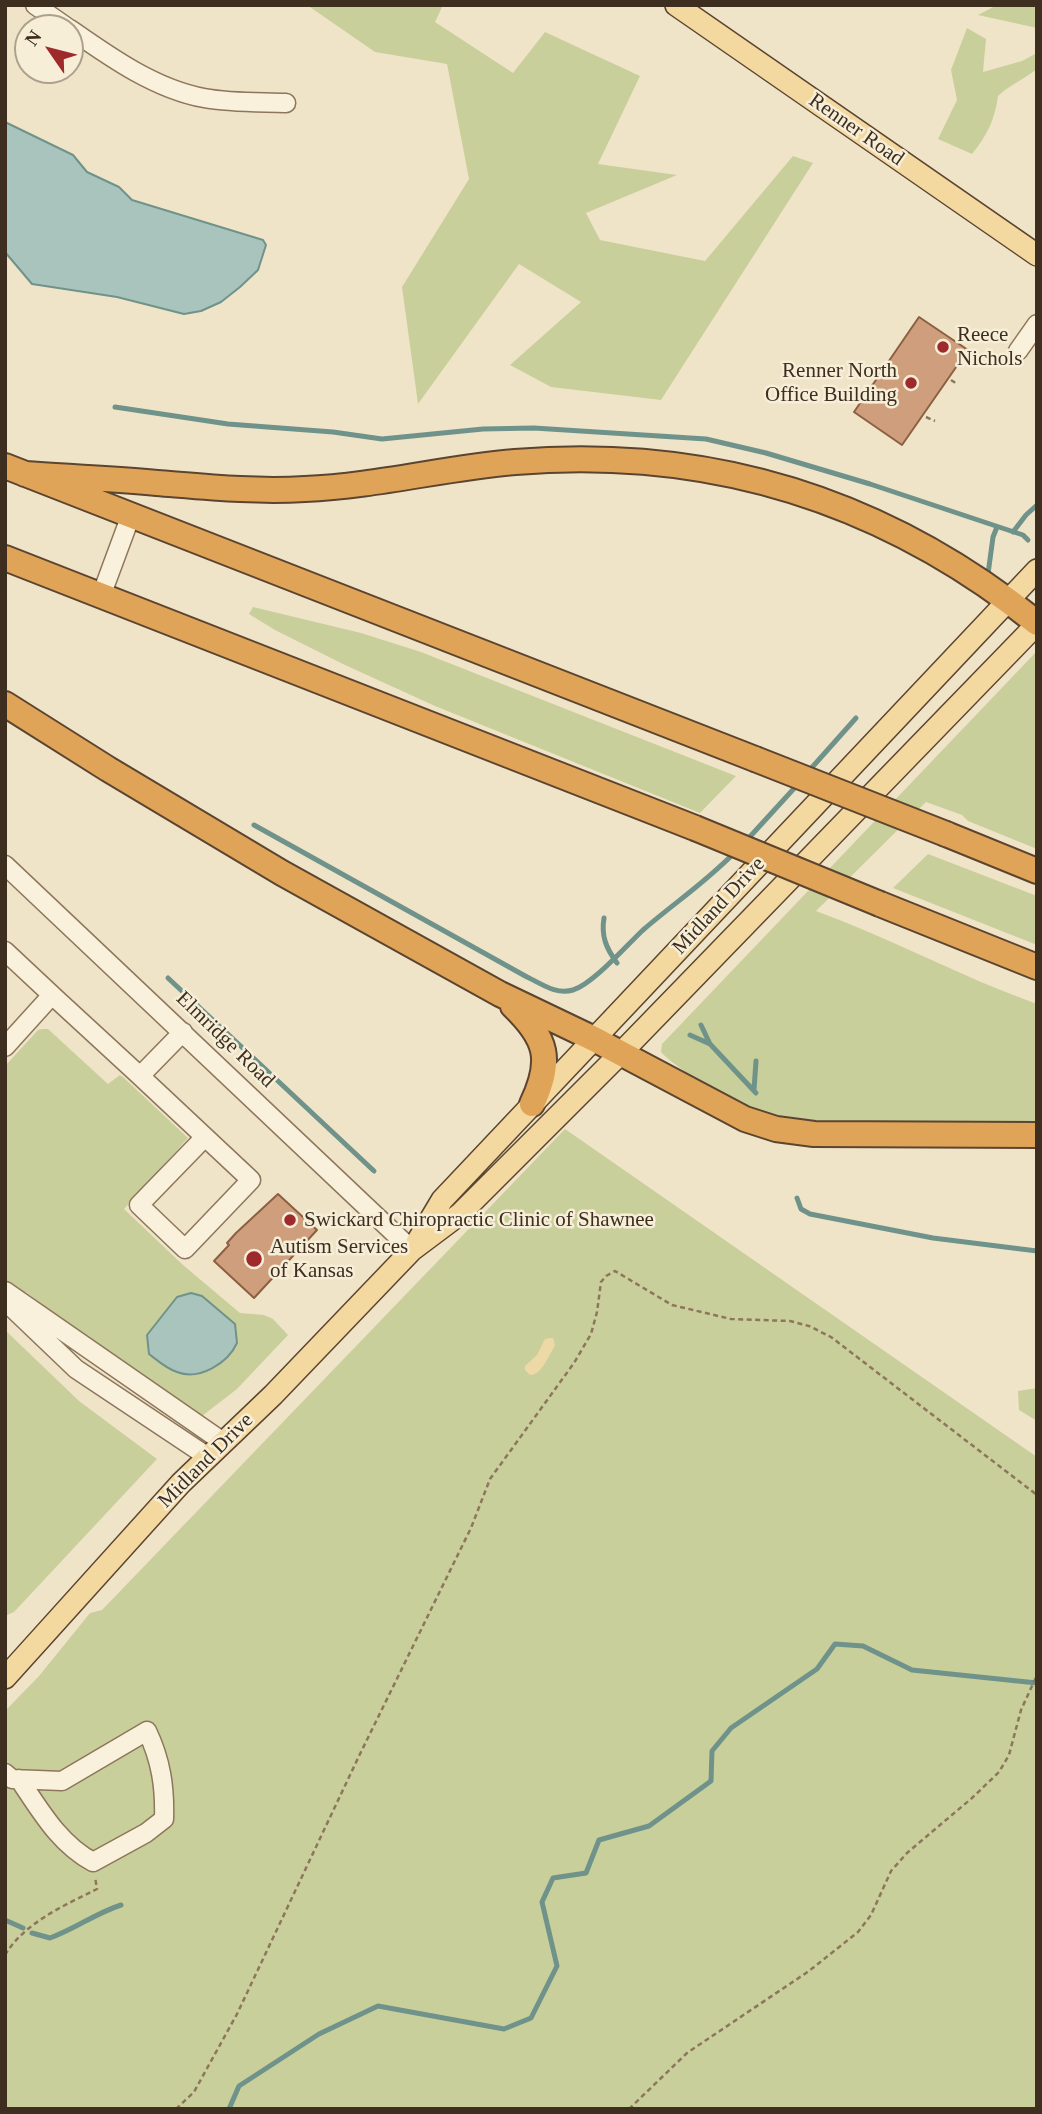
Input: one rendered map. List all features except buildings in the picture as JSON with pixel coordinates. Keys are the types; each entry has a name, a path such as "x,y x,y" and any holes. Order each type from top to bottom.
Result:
{"highway":[{"path":"15,470 266,491 349,487 524,462 601,459 679,465 764,482 846,509 929,548 972,574 1037,623"},
{"path":"15,470 1037,871"},
{"path":"5,558 695,828 1037,967"},
{"path":"5,704 211,832 500,994 745,1119 776,1129 814,1135 1037,1135"},
{"path":"500,994 530,1023 541,1042 545,1068 532,1104"}],"main road":[{"name":"Renner Road","path":"676,5 1037,255"},
{"name":"Midland Drive","path":"412,1250 442,1200 1037,570"},
{"name":"Midland Drive","path":"5,1678 208,1457 273,1395 412,1250 460,1214 620,1054 1037,623"}],"street":[{"path":"84,39 116,60 182,92 206,98 286,103"},
{"path":"1018,351 1037,324"},
{"path":"101,596 131,515"},
{"name":"Elmridge Road","path":"5,865 412,1250"},
{"path":"5,951 250,1180 185,1249 139,1205 205,1138"},
{"path":"5,1047 52,995"},
{"path":"140,1076 183,1031"},
{"path":"5,1291 223,1442"},
{"path":"5,1301 76,1369 208,1457"},
{"path":"147,1731 158,1754 165,1791 164,1819 146,1833 93,1862 75,1852 12,1776 62,1781 147,1731"}],"path":[{"path":"951,380 957,384"},
{"path":"926,417 935,421"},
{"path":"176,2109 194,2092 237,2014 471,1528 490,1479 574,1363 591,1334 601,1282 606,1276 615,1271 672,1305 702,1314 809,1325 831,1337 1037,1495"},
{"path":"629,2109 687,2053 809,1971 858,1932 871,1914 891,1871 907,1853 999,1772 1009,1755 1021,1710 1037,1675"},
{"path":"5,1955 11,1945 32,1926 97,1889 93,1862"}],"green space":[{"path":"307,5 443,5 435,22 513,73 545,32 640,76 598,164 677,175 586,213 600,240 705,261 793,156 813,163 661,400 551,387 510,365 581,302 519,264 418,404 402,287 469,179 447,64 375,52"},
{"path":"997,5 1037,5 1037,28 978,15"},
{"path":"967,28 986,39 983,72 1022,61 1037,53 1037,69 998,96 990,127 972,154 938,139 957,100 951,70"},
{"path":"253,607 361,633 421,652 736,776 700,813 435,706 345,665 249,614"},
{"path":"1037,651 1037,849 926,802 816,911 1037,1004 1037,1127 838,1123 789,1119 735,1103 698,1081 666,1057 661,1052 662,1044"},
{"path":"928,854 1037,896 1037,945 893,888"},
{"path":"48,1029 108,1084 120,1075 188,1138 124,1209 183,1265 240,1313 264,1315 273,1319 288,1335 237,1389 202,1416 26,1292 6,1282 5,1066 38,1030"},
{"path":"565,1129 1037,1457 1037,2109 5,2109 5,1711 39,1676 90,1613 102,1610"},
{"path":"5,1330 79,1401 157,1459 14,1612 5,1616"},
{"path":"1037,1388 1037,1421 1019,1410 1018,1391"}],"sand":[{"path":"553,1338 555,1346 538,1372 530,1375 525,1366 537,1355 545,1339"}],"water":[{"path":"5,122 73,155 87,172 119,187 132,200 263,240 266,245 258,270 221,302 201,311 184,314 117,297 32,284 5,252"},
{"path":"191,1293 202,1296 235,1324 237,1343 227,1357 212,1368 186,1374 170,1369 149,1354 147,1335 177,1297"}],"waterway":[{"path":"115,407 228,424 333,432 382,439 483,429 534,428 706,439 766,453 870,484 1023,535 1028,540"},
{"path":"1013,532 1037,505"},
{"path":"988,574 997,527"},
{"path":"807,773 856,718"},
{"path":"746,841 799,783"},
{"path":"254,825 527,977 561,991 573,990 590,980 643,930 734,853"},
{"path":"604,918 605,942 617,963"},
{"path":"168,978 374,1171"},
{"path":"701,1025 710,1044"},
{"path":"690,1035 710,1044 756,1093"},
{"path":"754,1090 756,1061"},
{"path":"797,1198 801,1209 810,1214 933,1238 1037,1251"},
{"path":"229,2109 239,2086 319,2034 378,2006 504,2029 531,2018 557,1966 542,1902 553,1878 586,1873 599,1840 649,1826 711,1781 712,1751 731,1728 817,1669 835,1644 863,1646 912,1670 1037,1683"},
{"path":"32,1933 50,1938 121,1905"},
{"path":"5,1920 23,1928"}],"place":[{"name":"Reece Nichols","path":"943,347"},
{"name":"Renner North Office Building","path":"911,383"},
{"name":"Swickard Chiropractic Clinic of Shawnee","path":"290,1220"},
{"name":"Autism Services of Kansas","path":"254,1259"}]}
